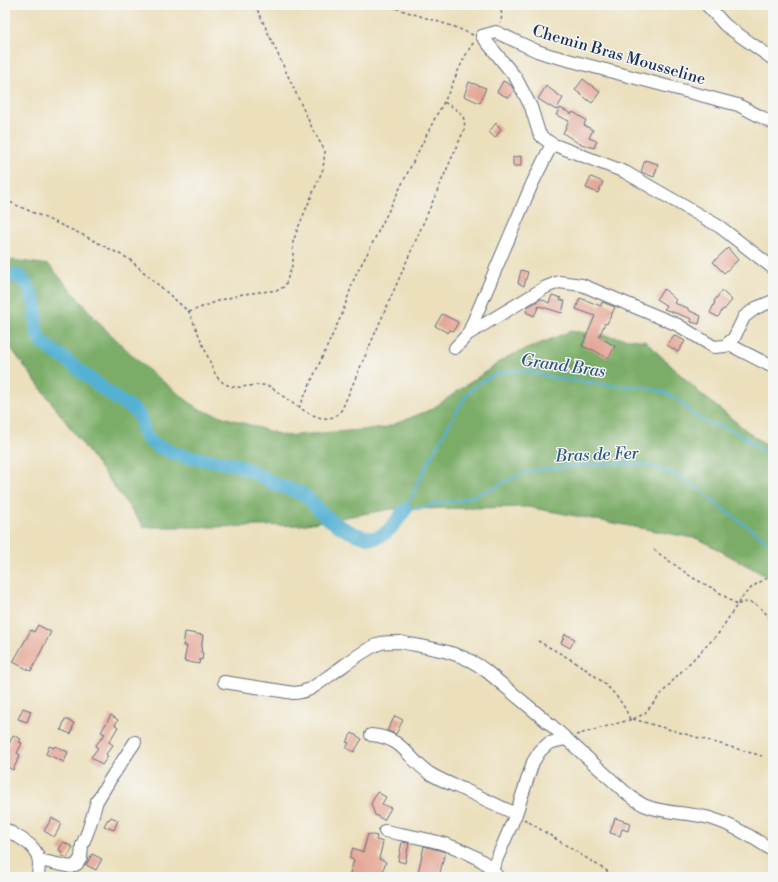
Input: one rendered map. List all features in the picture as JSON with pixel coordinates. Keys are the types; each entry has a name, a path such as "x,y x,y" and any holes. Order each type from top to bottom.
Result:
{"street":[{"path":"707,5 725,25 773,59"},
{"path":"496,32 480,37 516,78 531,107 539,134 542,138 552,144 625,172 720,227 773,268"},
{"name":"Chemin Bras Mousseline","path":"496,32 549,55 738,105 773,123"},
{"path":"468,334 532,184 552,144"},
{"path":"455,348 468,334 546,287 559,282 582,285 678,325 714,348 728,344 734,338 744,318 756,308 773,301"},
{"path":"728,344 773,367"},
{"path":"224,682 294,693 303,692 315,687 366,651 380,644 390,642 400,642 464,657 477,663 625,792 645,805 665,811 709,818 723,822 742,830 773,851"},
{"path":"371,735 383,736 391,739 429,772 442,780 516,814"},
{"path":"493,875 516,814 533,762 540,751 549,744 564,739"},
{"path":"39,860 71,867 77,864 81,858 82,845 86,839 97,801 135,742"},
{"path":"5,829 30,844 37,853 39,860 38,877"},
{"path":"385,831 453,846 486,864 493,875"}],"path":[{"path":"248,5 251,8 257,9 264,5"},
{"path":"299,408 342,314 354,276 367,254 444,102 467,53 480,37 470,32 385,5"},
{"path":"496,32 502,16 500,5"},
{"path":"189,312 221,300 243,294 280,290 285,286 293,263 293,242 323,169 325,151 313,130 257,9"},
{"path":"5,78 9,92 5,107"},
{"path":"5,200 81,234 129,259 189,312 216,376 223,383 228,386 243,387 261,384 269,386 311,415 328,418 338,415 342,410 464,130 466,123 463,115 444,102"},
{"path":"654,550 693,578 716,590 738,605"},
{"path":"564,739 630,720 644,714 676,677 718,634 745,593 773,576"},
{"path":"738,605 744,602 756,604 773,623"},
{"path":"538,641 577,663 600,680 618,699 626,710 630,720"},
{"path":"633,719 762,756"},
{"path":"516,814 618,877"}],"green space":[{"path":"13,260 49,265 102,326 147,369 198,409 285,436 385,428 432,409 507,357 571,331 645,341 701,394 752,435 773,449 773,580 699,539 528,507 391,509 301,525 144,527 5,340 5,263"}],"building":[{"path":"583,79 600,92 592,103 575,90"},
{"path":"503,81 511,85 514,90 509,98 497,92"},
{"path":"469,82 486,88 480,103 464,96"},
{"path":"546,86 563,98 556,110 538,99"},
{"path":"560,108 572,114 573,112 586,120 584,125 593,130 589,138 597,141 594,148 578,143 563,133 569,121 556,115"},
{"path":"496,123 501,129 495,138 489,132"},
{"path":"521,156 521,166 513,166 513,157"},
{"path":"645,160 658,164 654,177 641,172"},
{"path":"591,177 603,182 598,193 586,188"},
{"path":"728,248 738,260 724,273 713,262"},
{"path":"521,270 528,272 524,286 518,283"},
{"path":"664,289 676,300 674,303 688,308 688,310 701,316 699,324 691,322 692,319 664,309 667,306 656,299"},
{"path":"722,291 732,300 724,310 723,309 718,317 710,313 715,302 714,301"},
{"path":"552,295 565,301 562,313 539,306 534,316 526,312 529,306 541,299 549,303"},
{"path":"580,298 601,306 602,302 615,307 607,324 605,323 599,337 615,346 610,356 607,358 592,349 582,346 595,316 576,309"},
{"path":"442,314 458,322 454,331 450,330 448,333 435,326"},
{"path":"674,335 685,341 678,352 667,345"},
{"path":"38,625 51,632 31,671 13,662 31,630 34,632"},
{"path":"185,632 203,635 201,652 203,653 202,660 200,659 199,664 184,661 187,646 183,646"},
{"path":"565,634 575,639 570,648 561,643"},
{"path":"23,708 31,711 27,722 18,719"},
{"path":"111,715 118,720 115,725 118,727 109,742 113,745 106,754 108,756 102,765 91,757 98,748 95,746 105,734 101,732"},
{"path":"395,716 403,720 396,734 387,731"},
{"path":"65,719 74,723 71,734 61,730"},
{"path":"352,733 362,739 354,752 346,748 349,743 346,742"},
{"path":"13,735 21,739 19,742 22,743 17,753 20,755 13,770 5,766 5,748 7,749"},
{"path":"49,746 54,748 55,746 68,752 64,762 46,754"},
{"path":"377,792 386,797 382,804 391,808 384,820 375,815 371,804"},
{"path":"111,817 118,820 114,830 104,826"},
{"path":"52,818 62,824 54,837 44,831"},
{"path":"615,818 630,823 628,831 622,829 620,836 610,833"},
{"path":"368,834 377,836 376,840 383,842 379,859 386,862 380,877 349,877 354,860 349,858 353,848 363,852"},
{"path":"63,842 73,847 67,858 61,855 62,852 59,850"},
{"path":"402,842 409,843 405,863 398,861"},
{"path":"424,846 445,852 439,877 417,877"},
{"path":"92,854 102,859 96,870 86,865"}],"waterway":[{"path":"5,275 20,276 29,289 36,309 37,334 39,338 48,347 135,411 141,419 146,437 156,445 165,450 184,456 238,465 275,484 304,495 324,515 336,524 350,532 364,537 371,538 382,535 395,524 405,510"},
{"name":"Grand Bras","path":"405,510 427,464 469,392 482,381 498,373 516,370 532,372 554,378 617,386 644,387 664,392 680,401 691,413 707,423 728,428 745,437 760,450 773,458"},
{"name":"Bras de Fer","path":"405,510 428,507 437,503 461,500 471,497 496,487 522,473 536,470 615,463 647,465 678,476 695,486 719,506 773,545"}]}
